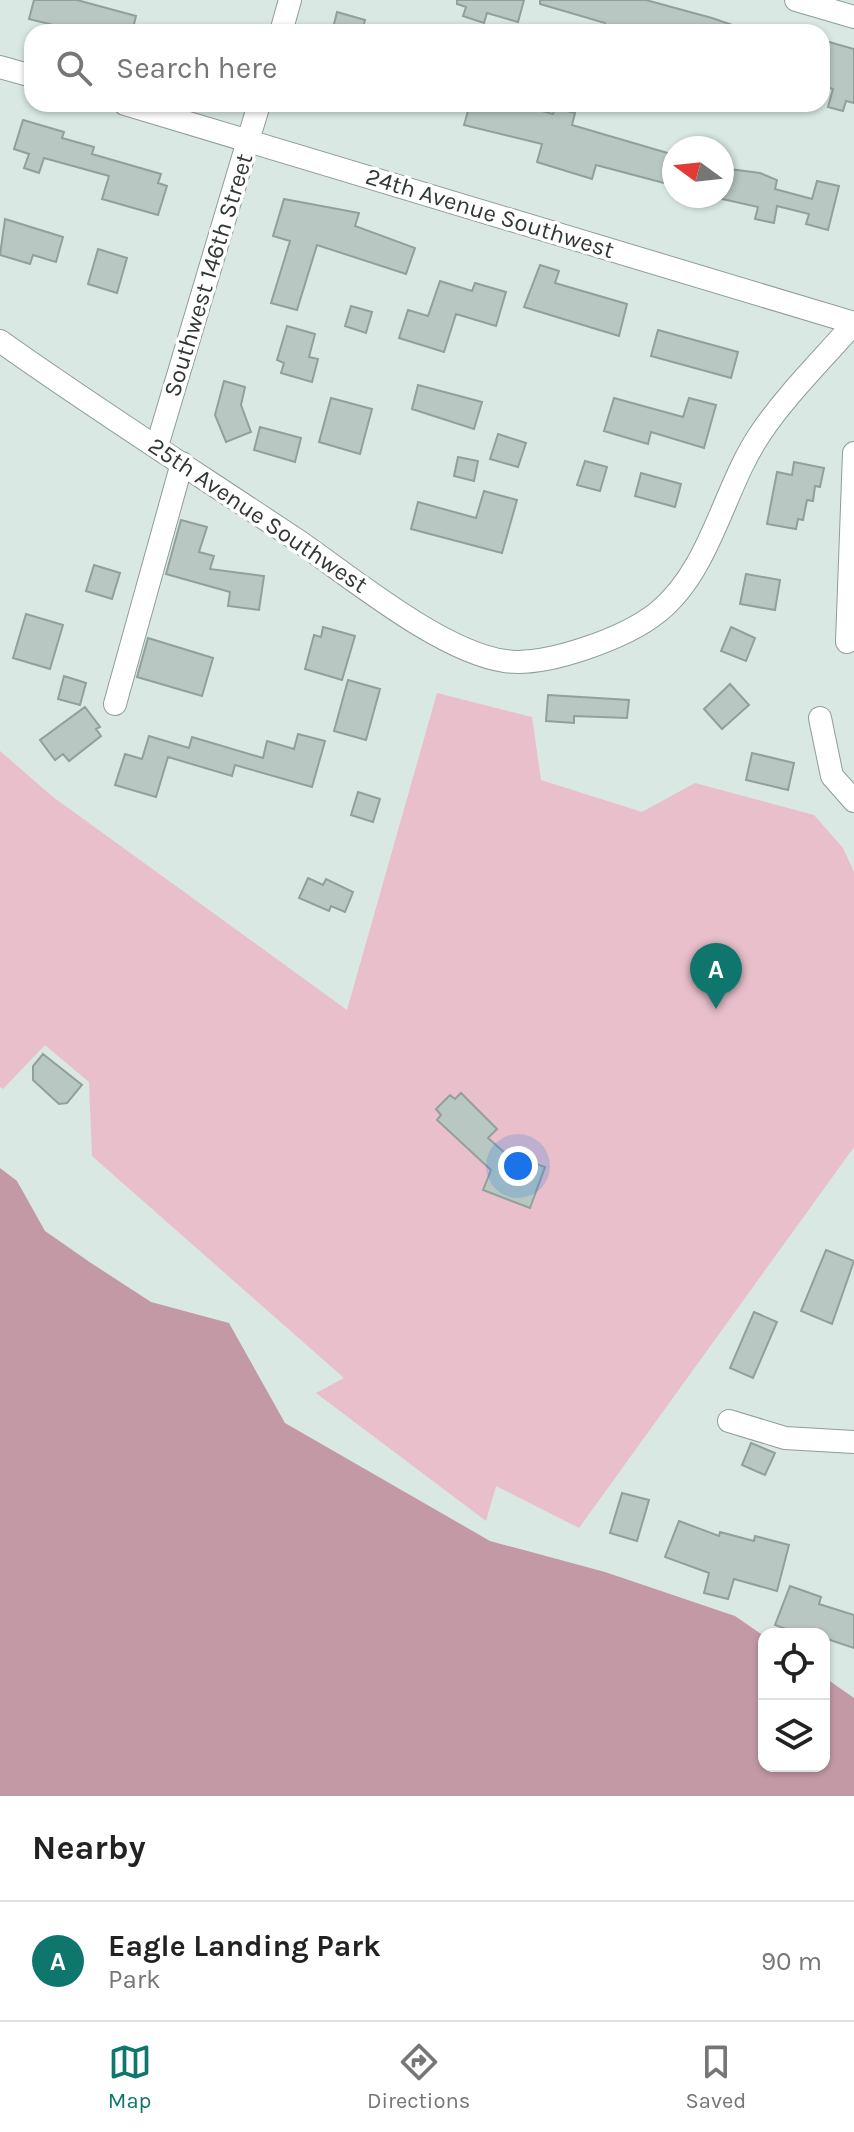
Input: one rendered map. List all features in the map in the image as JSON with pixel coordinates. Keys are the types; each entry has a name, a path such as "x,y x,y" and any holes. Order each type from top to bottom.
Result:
{"street":[{"path":"283,24 290,0"},
{"path":"796,0 854,17"},
{"path":"0,67 24,74"},
{"name":"24th Avenue Southwest","path":"152,112 854,323"},
{"name":"Southwest 146th Street","path":"157,446 257,112"},
{"name":"25th Avenue Southwest","path":"0,341 110,419 157,446 453,643 505,661 529,662 603,642 659,611 694,566 760,434 854,323"},
{"path":"847,642 854,453"},
{"path":"115,704 182,463"},
{"path":"820,718 832,776 854,801"},
{"path":"729,1421 785,1438 824,1443 853,1438"}],"shaded area":[{"path":"437,693 532,717 541,780 642,812 695,783 814,815 843,848 854,872 854,1147 579,1528 496,1486 486,1521 316,1393 344,1378 92,1156 89,1082 45,1045 3,1089 0,1087 0,751 53,797 347,1010"},
{"path":"0,1168 17,1181 45,1231 91,1263 151,1302 229,1323 285,1423 490,1541 605,1572 735,1616 758,1632 758,1772 830,1772 830,1681 854,1698 854,1796 0,1796"}],"building":[{"path":"34,0 77,0 136,16 134,24 49,24 29,19"},
{"path":"457,0 524,0 518,22 487,13 484,23 463,16 466,7 457,4"},
{"path":"540,0 646,0 729,24 605,24 540,4"},
{"path":"337,12 365,20 364,24 334,24"},
{"path":"830,42 854,49 854,103 846,101 843,111 830,108 833,89 830,88"},
{"path":"468,112 575,113 572,125 662,151 662,182 596,165 592,179 537,162 542,144 464,125"},
{"path":"23,120 64,132 62,138 94,147 92,154 161,174 158,183 167,186 158,215 102,199 109,176 44,158 39,173 24,168 29,154 14,149"},
{"path":"734,170 760,173 777,180 775,189 812,199 817,181 839,186 828,230 806,224 809,214 777,206 774,223 755,219 758,207 734,202"},
{"path":"284,199 359,213 355,226 415,248 406,274 317,245 297,310 271,303 290,241 273,236"},
{"path":"5,219 63,237 56,262 33,255 30,264 0,255"},
{"path":"98,249 127,258 117,293 88,284"},
{"path":"540,265 559,271 555,283 627,304 619,336 524,307"},
{"path":"440,281 472,291 475,283 506,292 496,326 456,314 444,352 399,338 408,310 428,316"},
{"path":"351,306 372,312 366,333 345,326"},
{"path":"287,326 315,334 309,357 318,359 312,382 281,373 284,363 277,360"},
{"path":"658,330 738,352 731,378 651,356"},
{"path":"224,381 245,387 241,405 251,432 226,442 215,415"},
{"path":"418,385 482,402 474,429 412,409"},
{"path":"331,398 372,409 360,454 319,442"},
{"path":"614,398 683,417 689,398 716,405 704,448 651,432 648,444 604,431"},
{"path":"260,427 301,438 295,462 254,450"},
{"path":"498,434 526,443 518,467 490,459"},
{"path":"458,457 478,461 474,481 454,476"},
{"path":"585,461 607,467 600,491 577,485"},
{"path":"794,462 824,468 820,487 815,486 813,501 807,500 803,520 798,519 796,529 767,524 777,472 792,475"},
{"path":"641,473 681,484 675,507 635,496"},
{"path":"484,491 517,500 502,553 411,529 418,502 476,518"},
{"path":"181,520 207,527 199,552 214,556 210,569 264,576 259,610 228,606 230,592 166,574"},
{"path":"94,565 120,573 112,599 86,591"},
{"path":"746,574 780,580 775,610 740,604"},
{"path":"26,614 63,625 50,669 13,658"},
{"path":"323,627 355,636 342,680 305,669 314,635 321,637"},
{"path":"731,627 755,638 746,661 721,651"},
{"path":"148,638 213,658 202,696 137,677"},
{"path":"64,676 86,683 80,705 58,699"},
{"path":"348,680 380,689 366,740 334,731"},
{"path":"730,684 749,705 722,729 704,709"},
{"path":"548,695 629,700 627,718 574,716 574,723 546,721"},
{"path":"85,707 100,727 96,729 101,736 69,761 63,754 55,760 40,740"},
{"path":"298,734 325,741 312,787 235,765 232,776 168,757 156,797 115,785 125,754 142,759 149,736 189,748 192,737 263,758 267,741 294,749"},
{"path":"752,753 794,763 788,790 746,780"},
{"path":"358,792 380,799 373,822 351,815"},
{"path":"308,878 323,885 326,879 353,892 345,912 331,906 329,911 299,898"},
{"path":"43,1054 82,1085 67,1103 59,1104 33,1080 33,1066"},
{"path":"461,1093 497,1129 488,1138 504,1152 545,1167 530,1208 483,1190 491,1170 437,1120 441,1115 436,1109 450,1095 455,1099"},
{"path":"826,1250 854,1261 832,1324 801,1311"},
{"path":"754,1312 777,1322 753,1378 730,1368"},
{"path":"751,1443 775,1453 765,1475 742,1465"},
{"path":"622,1493 649,1500 637,1541 610,1533"},
{"path":"679,1521 719,1536 720,1532 754,1541 755,1536 789,1545 777,1591 734,1579 728,1599 704,1593 709,1573 665,1557"},
{"path":"790,1586 821,1597 819,1604 854,1615 854,1648 830,1640 830,1628 783,1628 775,1625"}],"place":[{"name":"Eagle Landing Park","path":"716,1009"}]}
